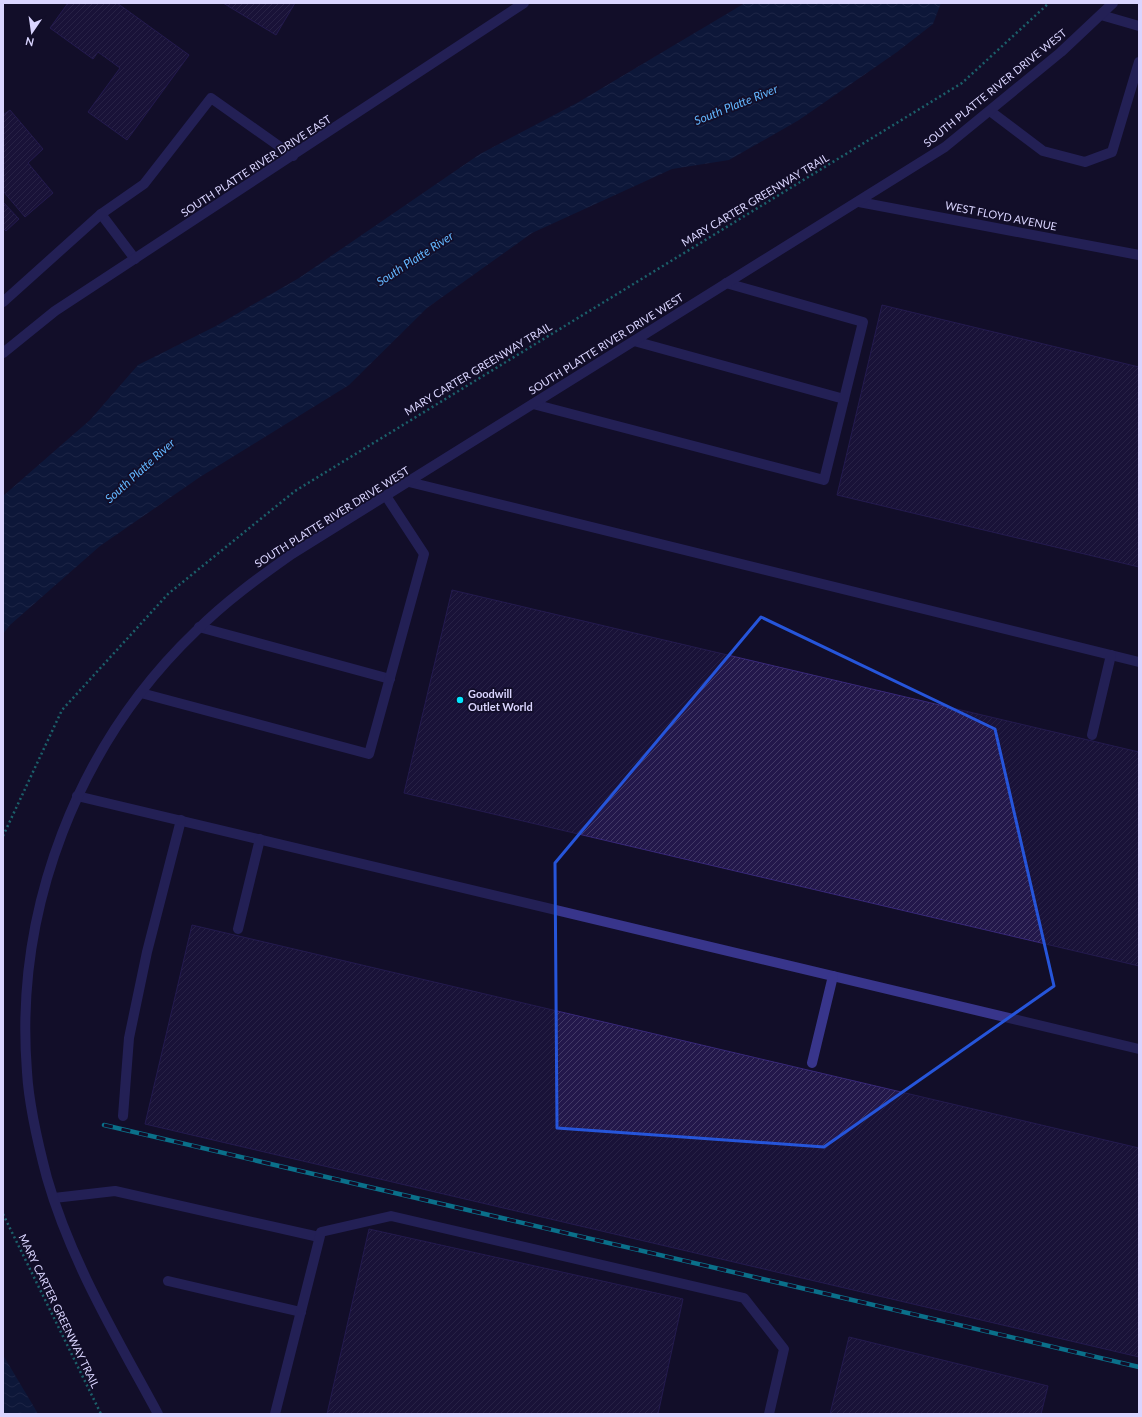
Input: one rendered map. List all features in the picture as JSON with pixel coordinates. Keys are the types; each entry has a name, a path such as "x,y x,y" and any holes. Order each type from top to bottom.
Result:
{"street":[{"name":"SOUTH PLATTE RIVER DRIVE EAST","path":"3,353 55,311 524,3"},
{"name":"SOUTH PLATTE RIVER DRIVE WEST","path":"158,1414 92,1290 75,1254 54,1198 38,1142 26,1072 28,989 32,948 39,907 51,861 77,796 99,754 158,671 200,627 236,593 292,554 945,147 1061,52 1113,3"},
{"path":"1101,14 1139,26"},
{"path":"990,111 1043,151 1085,162 1112,152 1139,62"},
{"path":"3,302 101,214 144,184 212,98 293,156"},
{"name":"WEST FLOYD AVENUE","path":"859,202 1139,255"},
{"path":"101,214 135,259"},
{"path":"533,404 824,480 863,322 726,283"},
{"path":"634,341 844,399"},
{"path":"409,482 1139,662"},
{"path":"141,693 369,754 424,554 386,496"},
{"path":"200,627 390,679"},
{"path":"1092,735 1112,655"},
{"path":"77,796 1139,1049"},
{"path":"122,1116 131,1030 147,952 181,820"},
{"path":"238,929 260,840"},
{"path":"812,1063 833,976"},
{"path":"54,1198 116,1191 320,1237"},
{"path":"276,1414 321,1232 391,1216 744,1298 784,1349 769,1414"},
{"path":"168,1281 301,1312"}],"path":[{"name":"MARY CARTER GREENWAY TRAIL","path":"3,836 62,710 168,594 294,491 962,83 1049,3"},
{"name":"MARY CARTER GREENWAY TRAIL","path":"3,1214 102,1414"}],"highlighted area":[{"path":"761,617 995,729 1054,986 824,1147 557,1128 555,863"}],"water":[{"name":"South Platte River","path":"745,3 941,3 933,24 897,52 799,120 729,160 672,169 532,233 427,308 349,385 200,477 100,546 10,625 3,634 3,496 90,420 138,365 216,326 299,278 480,154 577,103"},
{"path":"3,1355 34,1407 38,1414 3,1414"}],"building":[{"path":"68,3 117,3 189,55 127,140 88,112 120,68 98,52 93,59 50,28"},
{"path":"223,3 295,3 276,35"},
{"path":"10,110 43,149 28,163 53,193 25,217 3,191 3,115"},
{"path":"3,202 19,219 6,231 3,228"},
{"path":"882,305 1139,367 1139,567 837,495"},
{"path":"452,590 1139,752 1139,966 404,793"},
{"path":"192,925 1139,1148 1139,1357 145,1124"},
{"path":"369,1229 683,1299 658,1414 327,1414"},
{"path":"849,1337 1048,1386 1041,1414 830,1414"}],"railway":[{"path":"104,1125 1139,1367"}],"place":[{"name":"Goodwill Outlet World","path":"460,700"}]}
